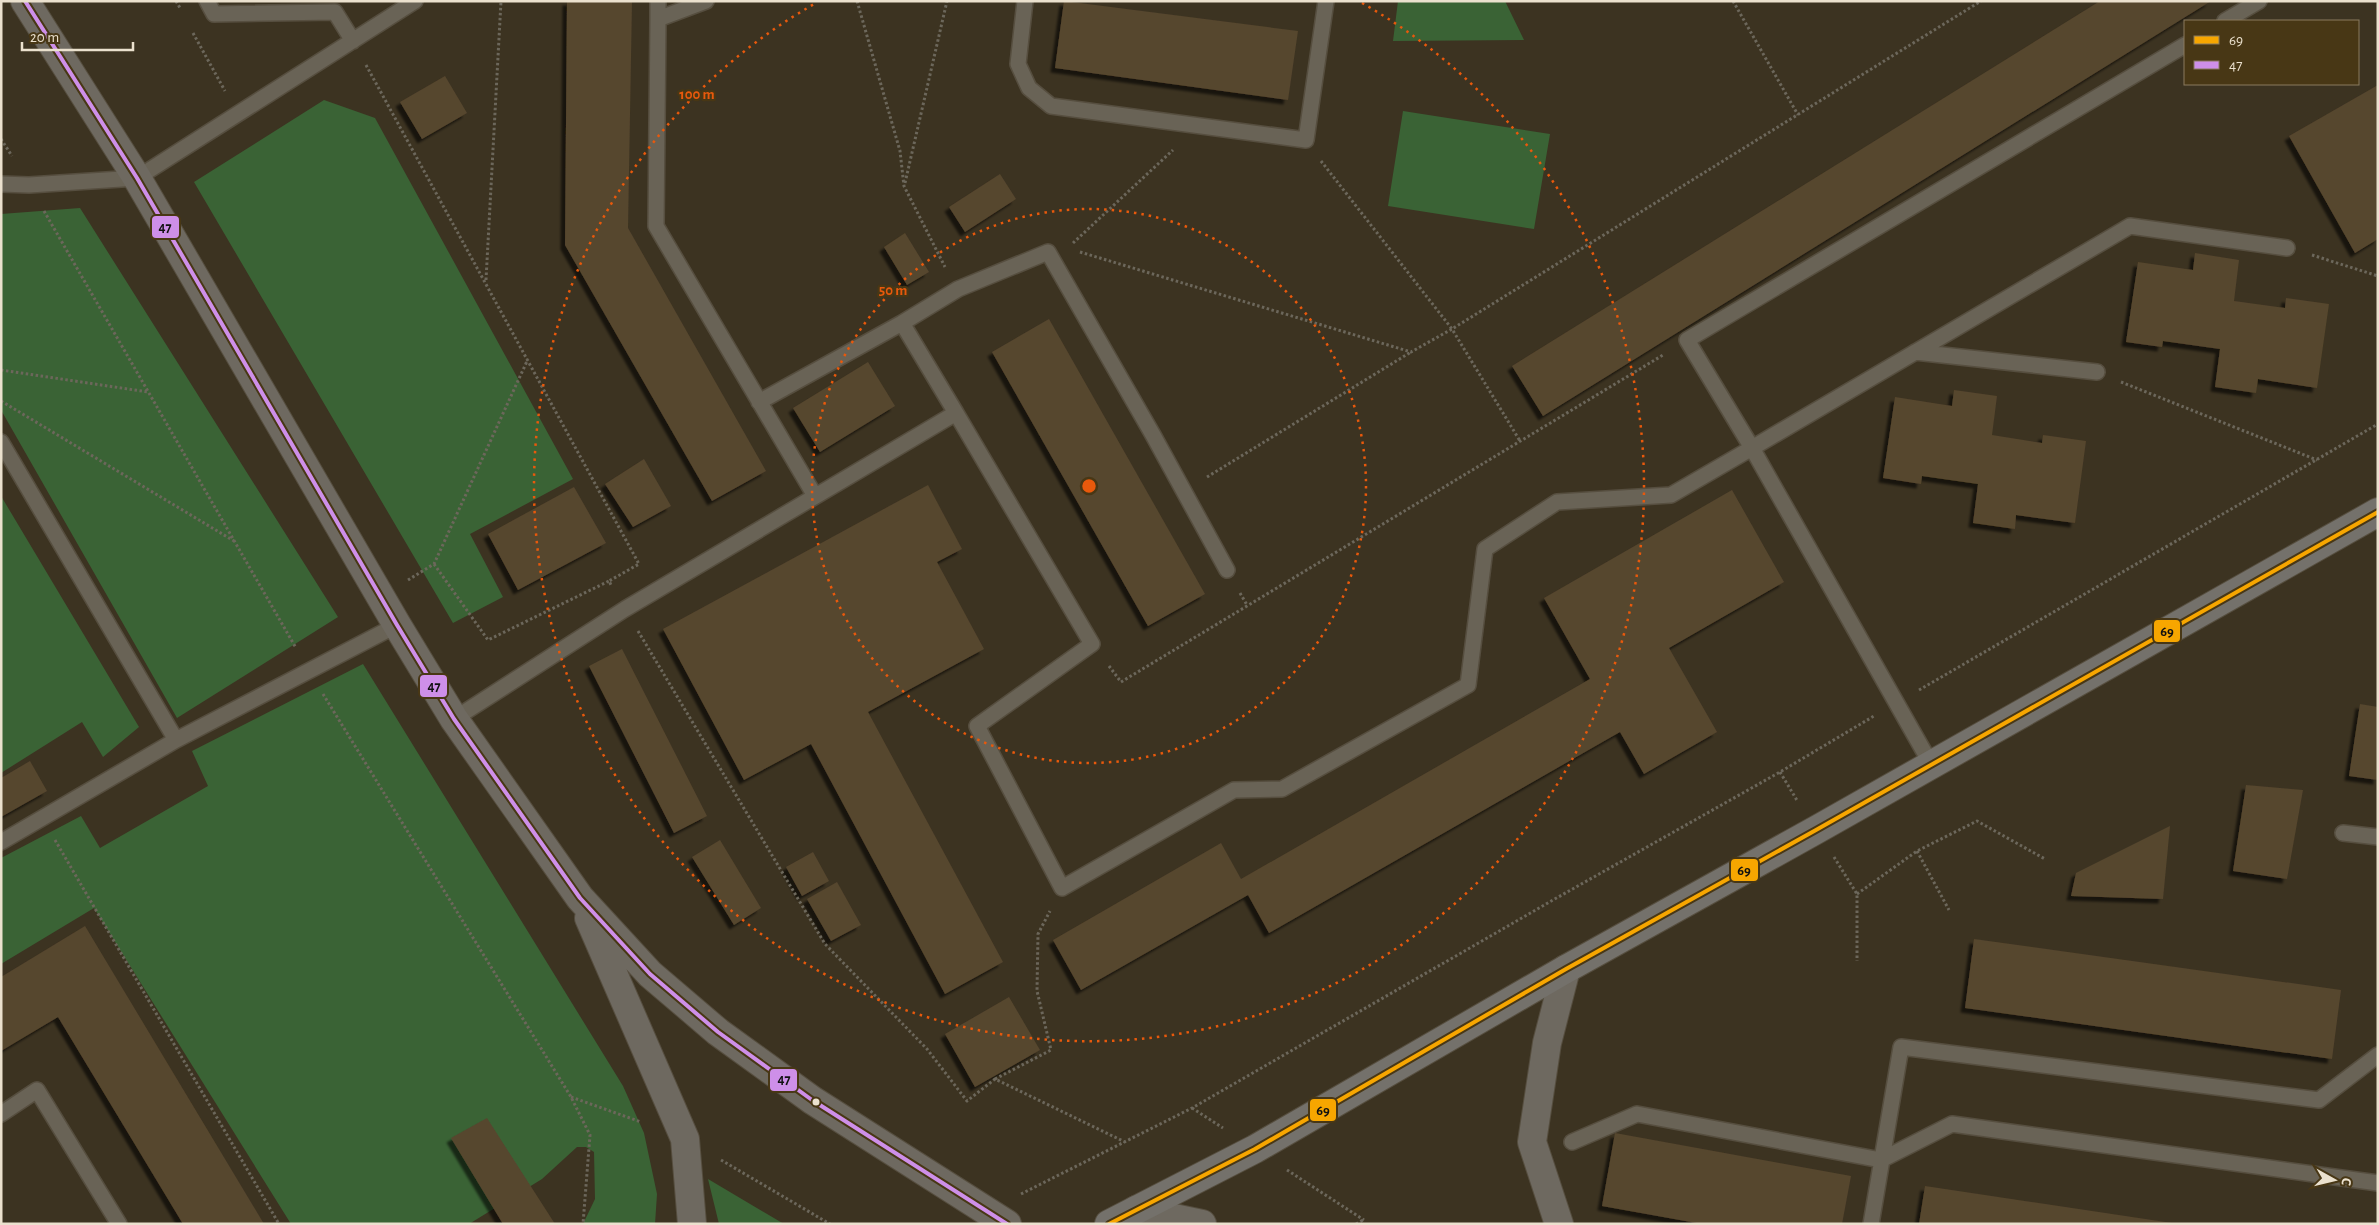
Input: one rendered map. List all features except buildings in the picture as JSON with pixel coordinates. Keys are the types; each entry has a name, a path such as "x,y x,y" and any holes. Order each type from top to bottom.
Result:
{"main road":[{"path":"25,1 137,178 397,625 454,719 580,898 650,974 718,1032 812,1100 997,1218"},
{"path":"1109,1224 1255,1149 1566,969 2378,512"},
{"path":"580,898 685,1139 692,1224"},
{"path":"1559,1224 1532,1142 1547,1043 1566,969"},
{"path":"1136,1210 1202,1224"}],"lane":[{"path":"207,1 214,14 335,12 352,41"},
{"path":"1,184 29,185 137,178 415,1"},
{"path":"658,1 656,226 815,496"},
{"path":"658,20 706,1"},
{"path":"1025,1 1018,64 1029,88 1050,106 1306,140 1322,2"},
{"path":"2227,20 2259,1"},
{"path":"1931,764 1752,448 1688,340 2184,46"},
{"path":"902,323 1092,644 977,726 1062,888 1234,790 1282,789 1468,685 1485,549 1557,502 1671,495 2130,226 2287,248"},
{"path":"760,402 902,323 958,289 1048,252 1227,570"},
{"path":"1915,352 2097,372"},
{"path":"454,719 625,609 956,413"},
{"path":"1,442 176,740"},
{"path":"1,842 176,740 397,625"},
{"path":"2344,833 2378,837"},
{"path":"1871,1224 1901,1047 2318,1100 2378,1055"},
{"path":"1,1114 37,1090 119,1224"},
{"path":"1572,1142 1637,1114 1881,1160 1952,1124 2378,1183"}],"path":[{"path":"176,1 181,10"},
{"path":"486,282 501,1"},
{"path":"857,1 900,151 904,186 931,241 958,289"},
{"path":"904,186 947,1"},
{"path":"1733,1 1798,115"},
{"path":"1184,492 1411,352 1452,329 1981,1"},
{"path":"190,27 238,114"},
{"path":"352,41 528,358 639,564 609,581 488,640 434,564 528,358"},
{"path":"1067,249 1198,127"},
{"path":"1306,140 1452,329 1520,441"},
{"path":"2287,248 2378,276"},
{"path":"1048,252 1067,249 1411,352"},
{"path":"1092,644 1121,682 1688,340"},
{"path":"1,370 148,392"},
{"path":"2097,372 2317,460"},
{"path":"1,401 235,542"},
{"path":"997,1218 1126,1142 1192,1108 1780,772 2378,424"},
{"path":"609,581 825,944 927,1049 967,1101 995,1079 1051,1050 1036,991 1038,934 1062,888"},
{"path":"42,818 279,1224"},
{"path":"1857,961 1857,894 1917,851 1977,820 2045,859"},
{"path":"1917,851 1949,910"},
{"path":"995,1079 1126,1142"},
{"path":"1356,1224 1364,1220"}],"green space":[{"path":"1398,1 1505,1 1524,40 1393,41"},
{"path":"324,100 375,118 573,479 470,534 503,597 453,623 194,182"},
{"path":"1403,111 1550,134 1534,229 1388,206"},
{"path":"80,208 338,617 177,718 1,410 1,214"},
{"path":"1,496 139,727 103,757 82,722 1,773"},
{"path":"363,664 623,1086 644,1133 657,1194 655,1224 583,1224 595,1199 594,1152 586,1147 577,1147 542,1179 469,1224 291,1224 94,908 1,964 1,858 81,816 100,848 208,786 192,751"},
{"path":"708,1179 784,1224 719,1224"}],"transit line":[{"name":"47","path":"25,1 137,178 397,625 454,719 580,898 650,974 718,1032 812,1100 1007,1224"},
{"name":"69","path":"1109,1224 1255,1149 1566,969 2378,512"}]}
